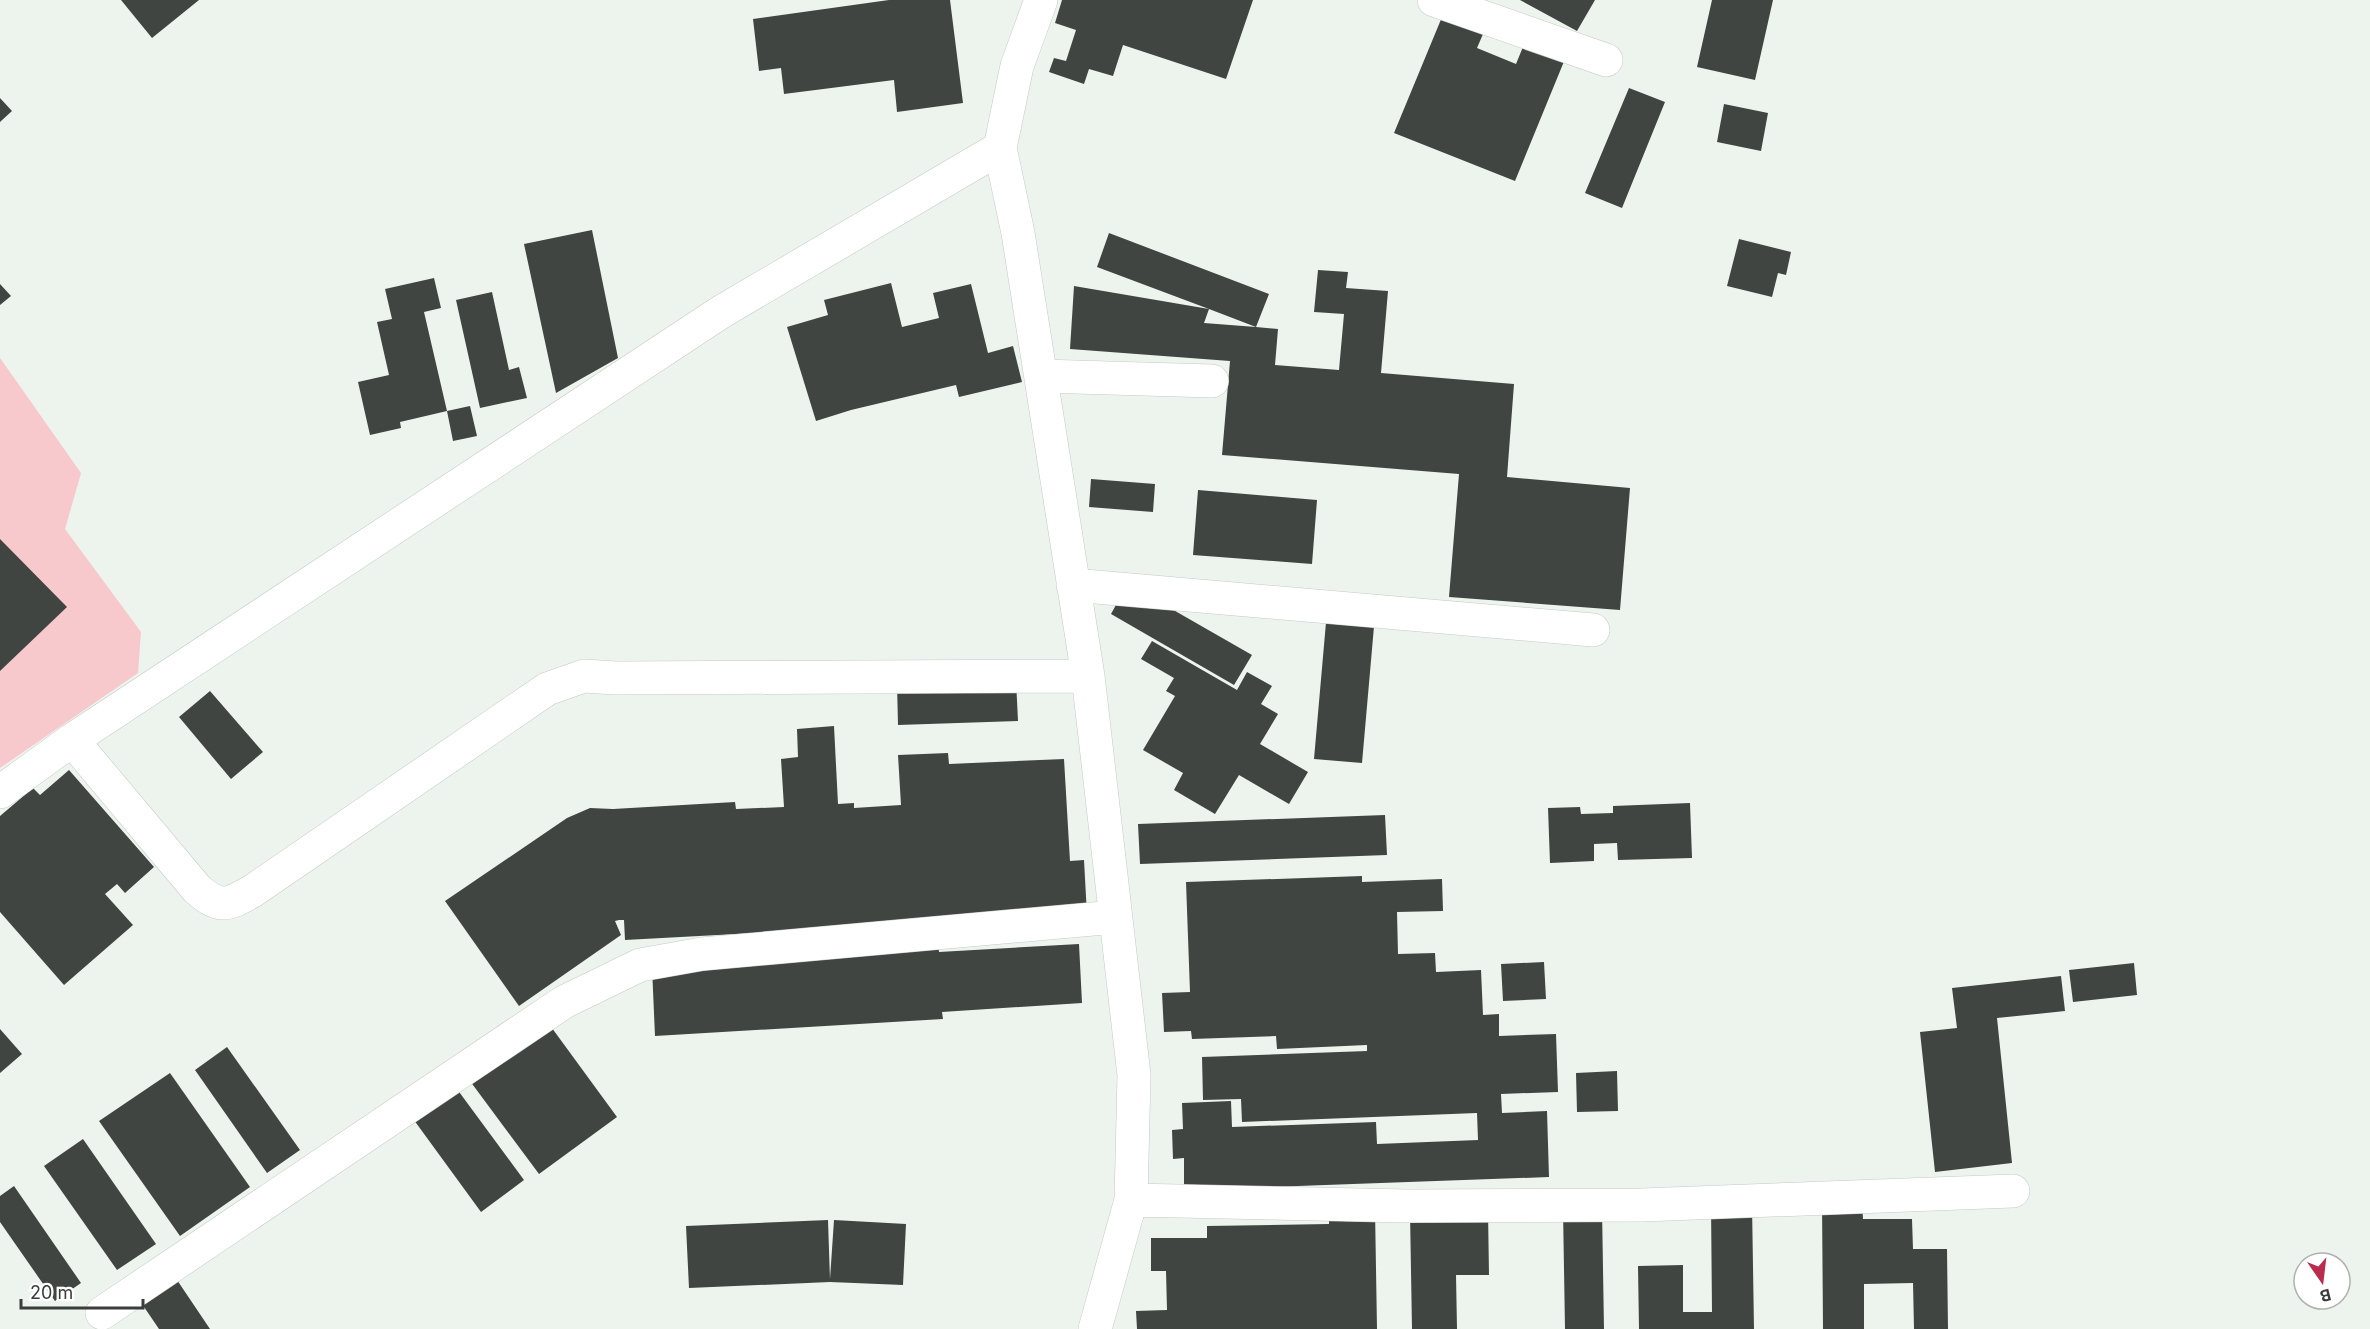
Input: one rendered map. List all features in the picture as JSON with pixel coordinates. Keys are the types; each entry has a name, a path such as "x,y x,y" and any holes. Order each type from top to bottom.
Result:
{"street":[{"path":"1041,0 1017,66 1000,148 1018,233 1088,676 1134,1075 1131,1200 1095,1329"},
{"path":"1434,0 1606,60"},
{"path":"0,792 72,740 721,312 1000,148"},
{"path":"1041,376 1212,381"},
{"path":"1073,585 1593,630"},
{"path":"72,740 197,889 211,902 223,904 234,902 254,891 547,689 584,676 1088,676"},
{"path":"102,1313 564,1002 640,965 702,954 1115,917"},
{"path":"1131,1200 1407,1206 1631,1205 2013,1191"}],"shaded area":[{"path":"0,358 81,473 65,529 141,632 138,673 0,768"}],"building":[{"path":"121,0 199,0 152,38"},
{"path":"889,0 950,0 963,103 897,112 894,80 784,94 781,68 759,71 753,19"},
{"path":"1062,0 1253,0 1226,79 1123,45 1113,76 1089,69 1084,84 1049,72 1054,58 1066,61 1076,30 1055,23"},
{"path":"1520,0 1595,0 1577,31"},
{"path":"1712,0 1773,0 1755,80 1697,67"},
{"path":"1442,17 1483,34 1477,48 1516,64 1525,42 1565,59 1515,181 1394,133"},
{"path":"1629,88 1665,102 1622,208 1585,193"},
{"path":"0,98 12,111 0,122"},
{"path":"1724,104 1768,113 1761,151 1717,142"},
{"path":"592,230 618,358 556,393 524,244"},
{"path":"1109,233 1269,294 1256,327 1097,267"},
{"path":"1739,239 1791,252 1786,275 1778,273 1772,297 1727,286"},
{"path":"1318,270 1348,272 1346,288 1388,291 1381,373 1514,384 1507,477 1630,488 1620,610 1449,597 1459,474 1222,455 1230,361 1070,349 1074,286 1209,309 1204,323 1278,329 1275,365 1339,370 1344,314 1314,312"},
{"path":"434,278 441,308 424,312 447,411 400,422 401,428 370,435 358,382 389,375 377,322 392,319 385,289"},
{"path":"891,283 902,327 939,318 933,293 971,284 988,353 1013,346 1022,382 959,397 956,385 851,410 816,421 787,327 828,315 824,300"},
{"path":"0,284 11,296 0,305"},
{"path":"492,292 509,370 519,367 527,398 480,408 456,300"},
{"path":"470,406 477,436 453,441 447,411"},
{"path":"1091,479 1155,484 1153,512 1089,507"},
{"path":"1198,490 1317,500 1312,564 1193,555"},
{"path":"0,539 67,607 0,671"},
{"path":"1123,592 1142,592 1252,655 1234,685 1111,614"},
{"path":"1327,611 1375,615 1362,763 1314,759"},
{"path":"1152,641 1237,690 1247,672 1272,686 1261,704 1278,714 1260,744 1308,772 1289,804 1239,775 1215,814 1174,790 1183,773 1143,750 1175,696 1166,691 1174,678 1141,659"},
{"path":"1016,680 1018,721 898,725 897,684"},
{"path":"210,691 263,752 231,779 179,717"},
{"path":"834,726 838,804 854,803 854,808 901,805 898,755 948,753 949,764 1064,759 1070,861 1084,860 1087,915 625,940 624,920 619,920 615,921 621,935 519,1006 445,901 567,818 590,808 613,809 735,802 736,809 784,807 781,759 798,757 797,729"},
{"path":"69,770 154,867 125,893 117,884 105,894 133,925 64,985 0,912 0,816 33,788 40,795"},
{"path":"1690,803 1692,858 1618,860 1617,843 1594,844 1594,861 1550,863 1548,808 1580,807 1581,814 1613,813 1613,806"},
{"path":"1385,815 1387,855 1140,864 1138,824"},
{"path":"1362,876 1362,882 1442,879 1443,911 1397,912 1398,954 1435,953 1436,972 1481,970 1483,1015 1499,1014 1499,1036 1556,1034 1558,1092 1501,1094 1502,1113 1547,1111 1549,1177 1184,1190 1184,1158 1173,1159 1172,1130 1183,1129 1182,1103 1231,1101 1232,1127 1376,1122 1377,1144 1478,1140 1477,1113 1242,1122 1241,1099 1203,1100 1202,1057 1367,1051 1367,1045 1277,1049 1276,1036 1192,1039 1191,1031 1164,1032 1162,993 1190,992 1186,882"},
{"path":"938,943 939,952 1079,944 1082,1003 942,1012 943,1019 655,1036 652,967"},
{"path":"1544,962 1546,999 1503,1001 1501,964"},
{"path":"2134,963 2137,995 2073,1002 2069,970"},
{"path":"2061,976 2065,1011 1997,1018 2012,1163 1935,1172 1920,1032 1957,1028 1952,988"},
{"path":"549,1024 617,1117 539,1174 470,1081"},
{"path":"0,1029 22,1054 0,1073"},
{"path":"227,1047 300,1150 267,1173 195,1070"},
{"path":"1617,1071 1618,1111 1577,1112 1576,1073"},
{"path":"170,1073 250,1187 180,1236 99,1121"},
{"path":"454,1085 524,1180 481,1212 411,1116"},
{"path":"83,1139 156,1244 117,1270 44,1166"},
{"path":"14,1186 81,1283 55,1301 0,1222 0,1196"},
{"path":"1862,1201 1863,1219 1912,1219 1913,1249 1947,1249 1948,1329 1914,1329 1913,1283 1864,1284 1864,1329 1823,1329 1822,1202"},
{"path":"1752,1204 1754,1329 1639,1329 1638,1266 1683,1265 1683,1312 1712,1312 1711,1205"},
{"path":"1602,1208 1604,1329 1565,1329 1563,1209"},
{"path":"1375,1209 1377,1329 1137,1329 1136,1311 1167,1310 1166,1271 1151,1271 1151,1238 1207,1238 1207,1226 1329,1224 1329,1210"},
{"path":"1488,1211 1489,1275 1456,1275 1457,1329 1412,1329 1410,1212"},
{"path":"828,1220 830,1279 834,1220 906,1224 903,1285 830,1282 689,1288 686,1226"},
{"path":"175,1277 210,1329 159,1329 140,1301"}]}
